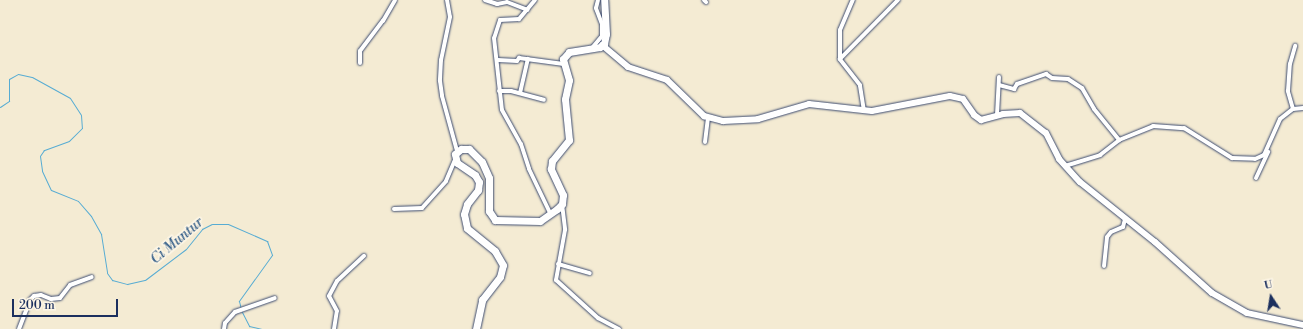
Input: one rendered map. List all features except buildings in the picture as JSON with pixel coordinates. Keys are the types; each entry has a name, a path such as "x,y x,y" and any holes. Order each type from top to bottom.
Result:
{"highway":[{"path":"476,329 482,300 500,277 503,265 495,251 466,228 464,214 467,204 478,190 479,182 475,175 459,165 456,155 469,148 482,162 489,178 489,211 495,220 534,221 551,215 562,204 562,189 551,166 553,158 569,140 565,99 569,80 564,64 564,57 569,52 602,45 606,34 604,0"}],"main road":[{"path":"602,45 628,67 667,80 694,108 708,118 741,121 809,104 864,111 950,96 963,99 978,119 1016,113 1026,116 1046,133 1056,154 1080,182 1155,242 1223,301 1254,316 1303,325"}],"street":[{"path":"360,63 360,51 384,21 395,0"},
{"path":"394,209 422,208 446,181 456,155 440,85 441,60 450,17 447,0"},
{"path":"485,0 495,3 507,2 528,10"},
{"path":"535,0 519,19 500,20 494,38 498,60 499,91 502,110 521,144 529,169 551,215"},
{"path":"592,48 602,36 602,24 596,8 598,0"},
{"path":"853,0 840,30 840,59 860,85 864,111"},
{"path":"840,59 898,0"},
{"path":"1293,109 1288,87 1290,64 1295,46"},
{"path":"498,60 528,59 564,64"},
{"path":"520,93 528,59"},
{"path":"999,85 1014,89 1016,84 1046,74 1052,78 1068,79 1082,88 1096,111 1119,140"},
{"path":"997,116 999,77"},
{"path":"499,91 520,93 544,100"},
{"path":"1256,178 1264,164 1277,123 1293,109 1303,108"},
{"path":"705,142 708,118"},
{"path":"1065,166 1080,159 1100,155 1119,140 1149,126 1168,125 1184,128 1226,155 1238,160 1261,157 1269,148"},
{"path":"562,204 564,230 558,264 557,282 573,293 598,318 619,329"},
{"path":"1104,266 1107,236 1111,232 1123,227 1125,219"},
{"path":"334,329 336,311 329,296 337,282 364,256"},
{"path":"558,264 590,274"},
{"path":"19,329 30,300 34,296 51,299 60,298 70,285 92,277"},
{"path":"224,329 225,323 237,311 275,298"}],"waterway":[{"name":"Ci Muntur","path":"0,107 9,101 9,79 18,74 32,77 70,98 81,115 82,128 69,141 44,150 40,156 42,171 51,190 78,201 91,216 101,234 107,273 112,280 127,284 145,280 186,249 202,229 212,224 228,224 267,241 272,255 239,301 241,309"},
{"name":"Ci Muntur","path":"242,312 249,326 262,329"}]}
